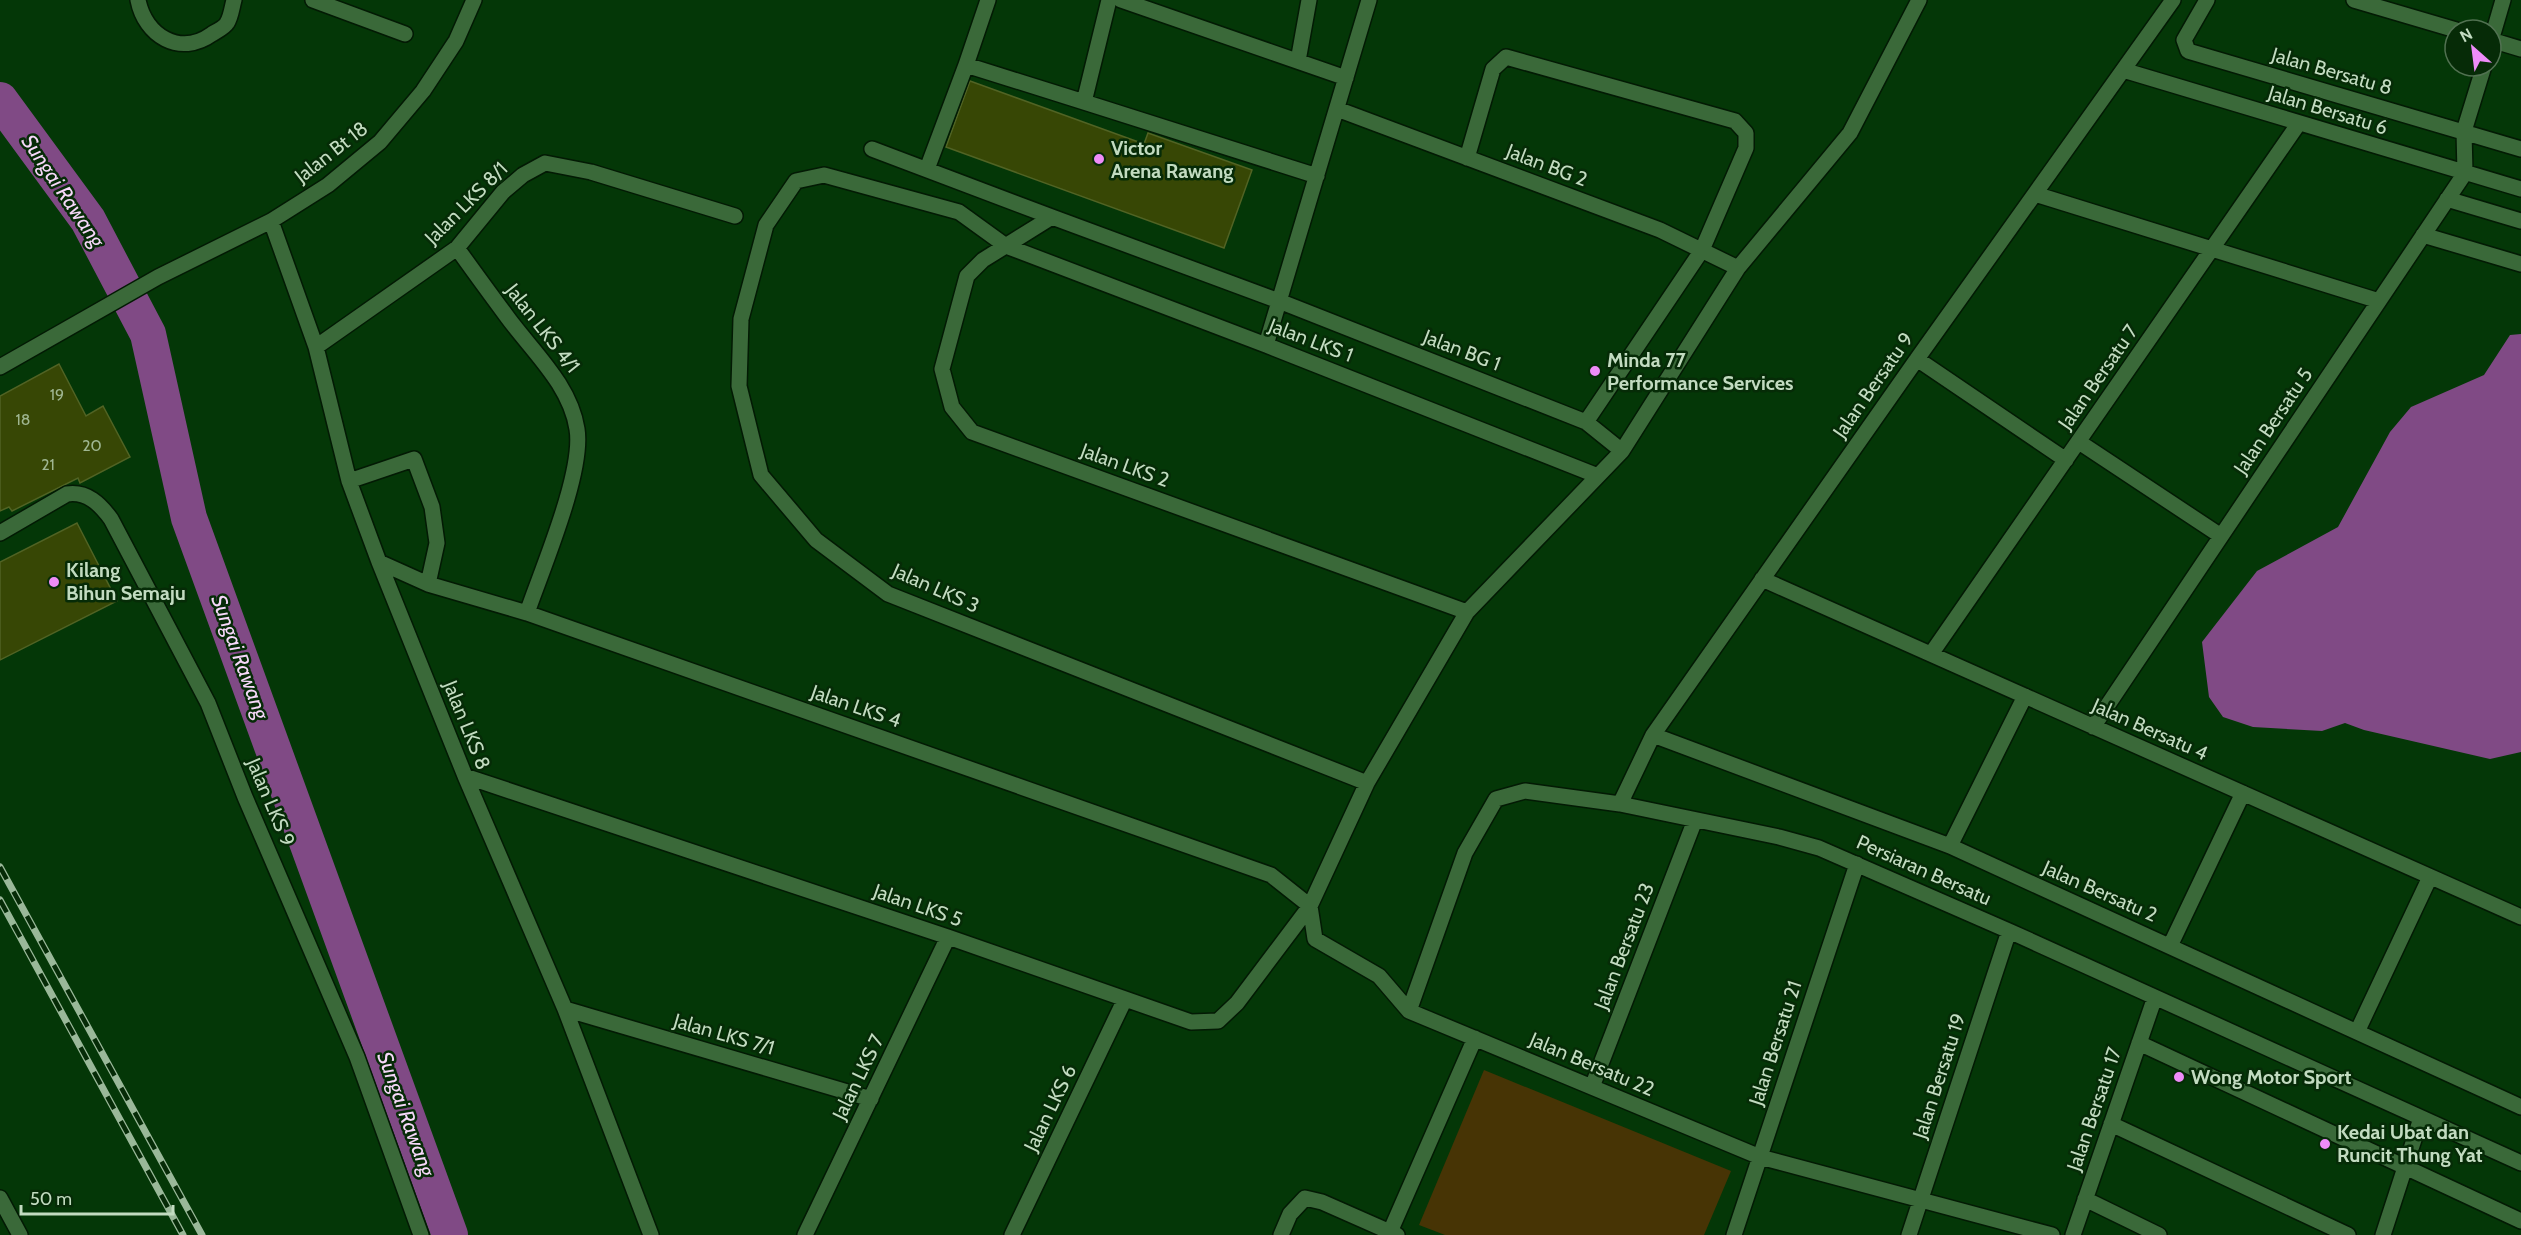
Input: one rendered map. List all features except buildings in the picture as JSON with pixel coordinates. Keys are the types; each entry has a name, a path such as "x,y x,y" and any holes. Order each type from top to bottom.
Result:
{"street":[{"path":"138,0 140,10 150,29 172,44 202,42 227,24 234,0"},
{"path":"313,0 405,34"},
{"name":"Jalan Bt 18","path":"0,367 158,277 271,221 328,185 380,142 423,91 456,41 474,0"},
{"path":"927,170 988,0"},
{"path":"1084,102 1109,0"},
{"path":"1121,0 1346,78"},
{"path":"1298,61 1309,0"},
{"path":"1266,345 1369,0"},
{"path":"1409,1011 1379,976 1315,939 1310,906 1366,783 1467,612 1622,451 1738,268 1850,133 1919,0"},
{"name":"Jalan Bersatu 9","path":"1620,804 1653,735 1917,358 2173,0"},
{"name":"Jalan Bersatu 8","path":"2207,0 2184,40 2188,51 2521,149"},
{"path":"2354,0 2443,26"},
{"path":"2498,18 2503,0"},
{"path":"2503,44 2521,49"},
{"path":"1467,158 1493,69 1506,57 1735,121 1746,133 1746,148 1702,250 1586,422"},
{"path":"966,65 1317,176"},
{"name":"Jalan Bersatu 6","path":"2123,70 2521,189"},
{"path":"2465,173 2464,131 2480,78"},
{"name":"Jalan BG 2","path":"1337,109 1660,230 1738,268"},
{"name":"Jalan Bersatu 7","path":"1931,654 2299,123"},
{"name":"Jalan BG 1","path":"872,148 1052,218 1280,301 1586,422 1622,451"},
{"name":"Jalan LKS 8/1","path":"316,347 457,248 503,192 523,175 545,163 591,172 735,216"},
{"name":"Jalan Bersatu 5","path":"2093,727 2465,173"},
{"name":"Jalan LKS 3","path":"1006,246 959,212 824,175 796,181 766,225 741,319 739,386 761,476 816,540 888,594 1366,783"},
{"path":"2035,194 2379,301"},
{"path":"2447,198 2521,221"},
{"name":"Jalan LKS 2","path":"1052,218 983,260 967,276 942,369 952,407 972,432 1467,612"},
{"name":"Jalan LKS 8","path":"271,221 316,347 349,481 379,562 465,777 565,1009 651,1235"},
{"path":"2423,235 2521,264"},
{"name":"Jalan LKS 1","path":"1006,246 1266,345 1598,476"},
{"name":"Jalan LKS 4/1","path":"457,248 508,318 564,388 578,429 576,461 568,493 527,613"},
{"path":"1917,358 2066,460"},
{"path":"2079,442 2221,536"},
{"path":"349,481 414,459 432,507 437,543 428,584"},
{"name":"Jalan LKS 9","path":"0,533 67,494 80,492 100,505 116,529 208,703 245,797 357,1057 421,1235"},
{"name":"Jalan LKS 4","path":"379,562 428,584 527,613 1271,875 1310,906"},
{"name":"Jalan Bersatu 4","path":"1762,579 2521,917"},
{"path":"1950,846 2025,696"},
{"name":"Jalan Bersatu 2","path":"1653,735 1950,846 2521,1107"},
{"name":"Jalan LKS 5","path":"465,777 948,937 1191,1022 1218,1022 1237,1003 1310,906"},
{"name":"Persiaran Bersatu","path":"1409,1011 1465,853 1496,799 1525,791 1620,804 1779,837 1819,848 2009,931 2521,1163"},
{"path":"2169,946 2244,793"},
{"name":"Jalan Bersatu 23","path":"1592,1087 1695,820"},
{"name":"Jalan Bersatu 21","path":"1734,1235 1857,864"},
{"path":"2357,1032 2430,877"},
{"name":"Jalan Bersatu 19","path":"1909,1235 2009,931"},
{"name":"Jalan LKS 7","path":"805,1235 948,937"},
{"name":"Jalan Bersatu 17","path":"2073,1235 2155,997"},
{"name":"Jalan LKS 6","path":"1012,1235 1125,999"},
{"name":"Jalan LKS 7/1","path":"565,1009 871,1099"},
{"name":"Jalan Bersatu 22","path":"1409,1011 1760,1157 2052,1235"},
{"path":"1281,1235 1290,1214 1305,1198 1322,1202 1394,1233 1475,1038"},
{"path":"2139,1042 2521,1221"},
{"path":"2383,1235 2421,1118"},
{"path":"2111,1124 2348,1235"},
{"path":"0,1198 20,1235"},
{"path":"2085,1199 2159,1235"}],"shaded area":[{"path":"2521,334 2521,752 2490,759 2364,730 2345,723 2322,731 2253,727 2223,717 2209,697 2202,642 2257,571 2338,527 2390,432 2411,407 2484,375 2510,335"},
{"path":"1484,1070 1731,1171 1704,1235 1445,1235 1419,1225"}],"waterway":[{"name":"Sungai Rawang","path":"0,100 88,220 148,334 189,518 450,1235"}],"railway":[{"path":"0,867 202,1235"},
{"path":"0,900 183,1235"}],"place":[{"name":"Victor Arena Rawang","path":"1099,159"},
{"name":"Minda 77 Performance Services","path":"1595,371"},
{"name":"Kilang Bihun Semaju","path":"54,582"},
{"name":"Wong Motor Sport","path":"2179,1077"},
{"name":"Kedai Ubat dan Runcit Thung Yat","path":"2325,1144"}]}
